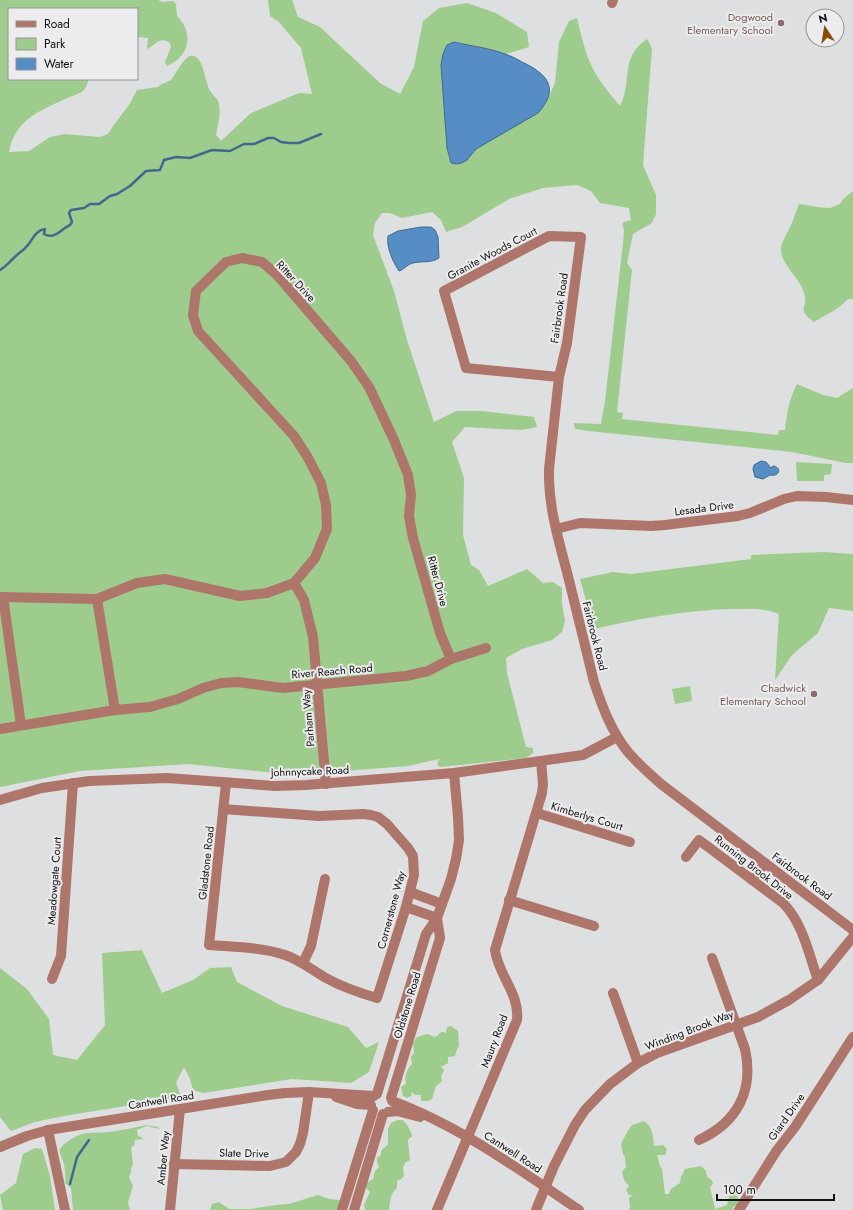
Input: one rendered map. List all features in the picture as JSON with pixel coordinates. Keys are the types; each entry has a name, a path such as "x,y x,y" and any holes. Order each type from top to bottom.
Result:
{"street":[{"name":"Granite Woods Court","path":"559,377 466,368 444,291 549,236 581,237"},
{"name":"Fairbrook Road","path":"581,237 567,343 559,377 549,469 550,496 556,529 594,682 605,711 617,737 628,752 661,784 853,930"},
{"name":"Ritter Drive","path":"294,583 315,558 327,529 326,505 321,483 307,456 294,436 198,331 193,314 196,291 226,262 242,258 262,262 277,275 351,361 369,387 394,440 408,475 411,495 409,516 414,538 440,633 451,659"},
{"name":"Lesada Drive","path":"556,529 580,523 651,526 738,516 750,513 784,499 797,496 853,500"},
{"path":"21,725 2,597 97,599 137,583 165,579 240,596 267,593 294,583"},
{"name":"Parham Way","path":"294,583 304,600 313,637 326,784"},
{"path":"97,599 115,710"},
{"name":"River Reach Road","path":"0,729 115,710 150,707 178,699 203,688 221,683 238,682 282,688 406,676 428,671 451,659 486,648"},
{"name":"Johnnycake Road","path":"0,800 42,788 73,783 108,780 167,778 275,786 326,784 454,773 583,755 617,737"},
{"name":"Maury Road","path":"437,1210 517,1020 517,1006 498,963 495,950 509,900 537,813 543,788 541,761"},
{"name":"Oldstone Road","path":"342,1210 426,934 437,918 451,879 459,840 454,773"},
{"name":"Meadowgate Court","path":"52,979 61,956 73,783"},
{"name":"Gladstone Road","path":"209,945 226,783"},
{"name":"Cornerstone Way","path":"209,945 273,952 287,956 303,963 343,986 377,998 406,907 414,875 413,856 393,830 378,817 363,814 319,816 224,810"},
{"name":"Kimberlys Court","path":"537,813 630,842"},
{"name":"Running Brook Drive","path":"686,857 699,840 783,903 790,910 799,926 818,980"},
{"path":"752,880 765,863"},
{"path":"303,963 311,946 325,879"},
{"path":"410,892 442,904"},
{"path":"509,900 594,926"},
{"path":"406,907 437,918"},
{"name":"Oldstone Road","path":"391,1099 440,938 437,918"},
{"name":"Winding Brook Way","path":"536,1210 565,1142 585,1110 610,1084 638,1063 670,1048 758,1017 774,1009 818,980 853,937"},
{"path":"699,1140 712,1134 731,1118 742,1100 746,1089 748,1075 748,1062 745,1048 712,958"},
{"path":"613,993 638,1063"},
{"name":"Giard Drive","path":"739,1210 777,1150 795,1127 853,1038"},
{"name":"Cantwell Road","path":"0,1147 27,1136 48,1130 285,1093 309,1092 374,1101"},
{"name":"Slate Drive","path":"174,1164 270,1166 286,1162 296,1152 300,1144 309,1092"},
{"path":"354,1210 386,1113 391,1108 391,1099 385,1093 374,1101 376,1113 386,1113"},
{"name":"Cantwell Road","path":"391,1099 419,1111 468,1137 579,1210"},
{"name":"Amber Way","path":"170,1210 180,1109"},
{"name":"Cantwell Road","path":"386,1113 396,1111 414,1116 430,1118"},
{"path":"48,1130 65,1210"}],"green space":[{"path":"0,0 173,1 176,4 177,16 186,30 187,37 187,44 181,56 175,62 167,66 165,62 171,47 170,43 163,40 147,49 148,38 138,38 138,8 8,8 8,80 89,80 84,90 38,112 23,124 17,131 12,141 9,152 29,151 50,137 65,134 99,137 108,134 129,105 137,90 158,87 171,80 182,63 187,57 190,56 194,56 201,63 209,89 218,102 220,108 216,135 221,141 251,113 299,93 312,94 301,48 279,22 270,16 268,0 292,0 298,17 320,27 380,83 400,94 414,67 423,21 439,8 467,3 496,13 527,32 529,47 506,54 454,42 441,65 447,148 449,157 456,164 467,160 475,149 545,105 555,83 559,42 569,21 577,18 585,49 592,67 601,82 620,106 624,97 628,70 633,54 638,46 647,39 652,48 643,165 656,195 656,214 652,223 633,234 627,263 632,270 617,412 623,413 622,419 778,435 779,430 785,430 789,406 797,384 823,395 837,398 853,388 853,463 845,463 792,452 575,429 574,423 601,424 623,243 624,229 622,225 624,222 631,220 629,208 600,203 591,191 577,185 543,188 509,199 462,227 446,232 441,220 432,212 402,218 390,213 382,213 375,223 373,235 394,291 407,340 434,422 456,411 482,411 534,417 537,427 521,430 465,427 452,442 464,478 463,535 471,565 479,570 488,586 527,569 543,583 553,582 562,588 562,604 565,621 562,632 552,640 522,649 506,658 507,673 526,747 533,748 533,753 526,758 441,767 437,765 439,759 408,766 294,775 188,764 80,771 0,787"},
{"path":"853,191 853,299 848,299 836,309 814,322 805,314 805,298 803,290 784,261 781,250 783,241 799,204 830,208 840,204 843,199"},
{"path":"796,462 832,464 831,474 824,475 824,481 797,481"},
{"path":"823,552 853,554 853,611 829,608 818,633 792,655 775,680 779,614 767,610 755,609 696,611 594,629 580,579 613,572 631,574 751,559 751,555"},
{"path":"690,686 692,701 675,704 672,689"},
{"path":"142,950 162,993 193,980 210,968 231,967 237,982 282,1006 348,1027 366,1048 379,1042 369,1072 351,1083 292,1079 203,1093 193,1090 190,1079 184,1067 176,1083 181,1097 64,1116 35,1122 11,1131 0,1117 0,968 27,989 49,1019 53,1055 77,1060 105,1025 102,953"},
{"path":"451,1026 458,1031 459,1046 455,1056 448,1057 448,1063 441,1067 444,1070 441,1077 442,1081 436,1086 432,1099 429,1101 421,1101 421,1095 415,1095 412,1092 411,1096 407,1098 403,1096 401,1087 406,1084 406,1073 412,1064 411,1057 414,1053 413,1043 417,1037 427,1034 435,1037 441,1032 446,1033 447,1027"},
{"path":"398,1120 403,1120 405,1122 412,1135 408,1141 410,1159 403,1167 404,1176 397,1181 397,1188 392,1195 389,1210 365,1210 364,1205 370,1192 366,1188 366,1183 373,1179 375,1171 379,1167 377,1158 381,1155 381,1151 388,1144 388,1129 391,1123"},
{"path":"644,1121 651,1129 654,1146 663,1145 667,1149 665,1155 657,1155 662,1169 665,1194 669,1194 671,1189 680,1183 685,1169 701,1166 706,1171 707,1177 712,1180 713,1184 710,1187 715,1209 727,1205 729,1196 736,1195 739,1200 738,1204 733,1207 733,1210 629,1210 629,1198 633,1195 629,1195 626,1190 629,1186 624,1180 622,1172 626,1167 621,1144 632,1125"},
{"path":"146,1125 158,1127 159,1129 147,1126 137,1130 138,1136 143,1138 135,1140 134,1146 131,1147 133,1164 129,1177 133,1186 128,1202 130,1210 73,1210 71,1188 65,1183 64,1164 60,1153 63,1145 84,1133 109,1132"},
{"path":"35,1148 42,1149 50,1176 55,1210 3,1210 0,1195 16,1183 23,1154"},
{"path":"318,1195 329,1199 340,1200 338,1210 210,1210 212,1204 219,1202 229,1209 251,1209 289,1204"}],"water":[{"path":"454,42 493,50 516,59 539,72 548,83 549,89 545,104 538,113 476,149 467,160 456,164 451,163 447,148 441,65 443,54 447,45"},
{"path":"421,227 431,227 435,230 438,237 439,258 436,260 416,262 399,271 390,254 388,236 398,231"},
{"path":"761,461 766,462 771,468 773,466 778,468 779,472 776,475 770,475 763,479 755,477 753,469 754,465"}],"waterway":[{"path":"0,270 25,249 38,232 45,229 44,234 48,236 55,235 72,222 69,213 71,210 84,208 90,204 99,204 110,196 117,194 130,186 146,171 160,170 164,160 176,157 190,158 212,150 230,151 244,144 254,144 268,138 274,138 281,142 299,143 321,134"},
{"path":"70,1184 77,1157 89,1140"}],"place":[{"name":"Dogwood Elementary School","path":"781,23"},
{"name":"Chadwick Elementary School","path":"814,694"}]}
